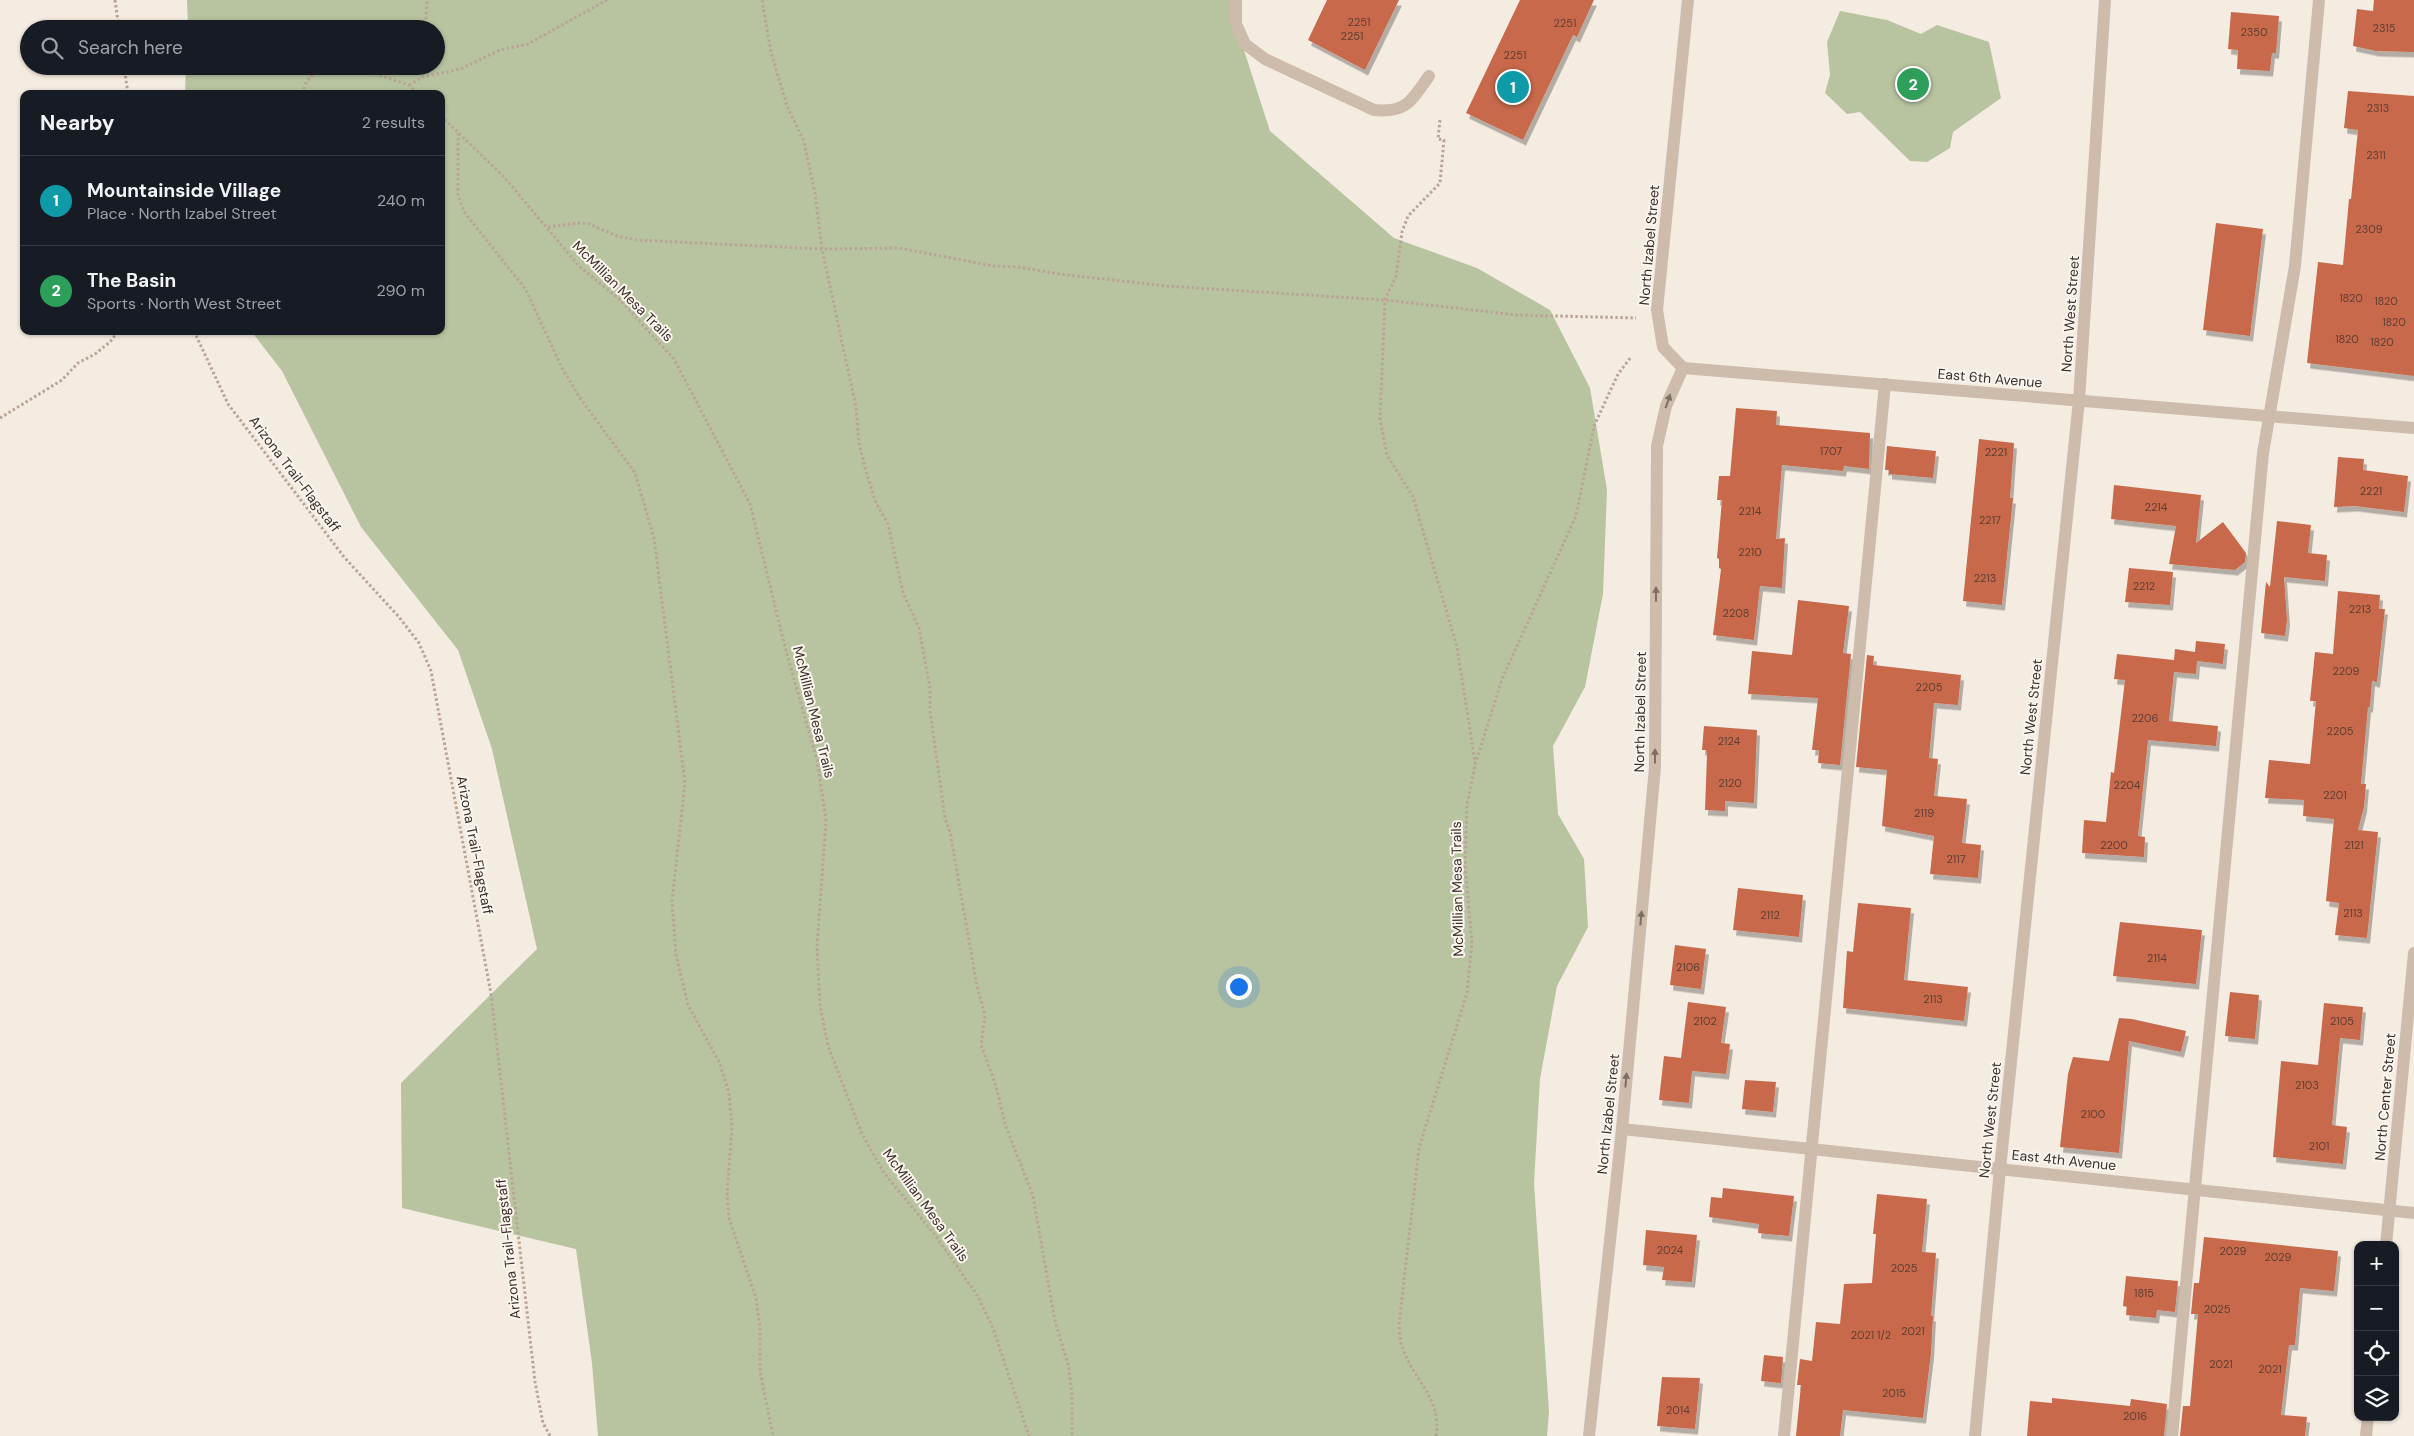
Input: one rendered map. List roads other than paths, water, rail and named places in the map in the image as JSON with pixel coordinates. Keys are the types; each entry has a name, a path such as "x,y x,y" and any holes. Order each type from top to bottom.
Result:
{"street":[{"path":"1236,0 1236,24 1245,44 1265,59 1374,110 1391,112 1410,103 1428,76"},
{"name":"North Izabel Street","path":"1589,1436 1622,1128 1655,767 1657,446 1666,406 1683,368 1663,347 1657,310 1688,0"},
{"name":"North West Street","path":"1975,1436 2000,1169 2079,400 2105,0"},
{"path":"2172,1436 2193,1189 2262,463 2295,266 2319,0"},
{"name":"East 6th Avenue","path":"1683,368 2414,428"},
{"path":"1784,1436 1885,384"},
{"name":"North Center Street","path":"2386,1241 2414,953"},
{"name":"East 4th Avenue","path":"1622,1128 2414,1213"},
{"path":"2366,1436 2368,1421"}],"place":[{"name":"The Basin","path":"1913,84"},
{"name":"Mountainside Village","path":"1513,87"}]}
